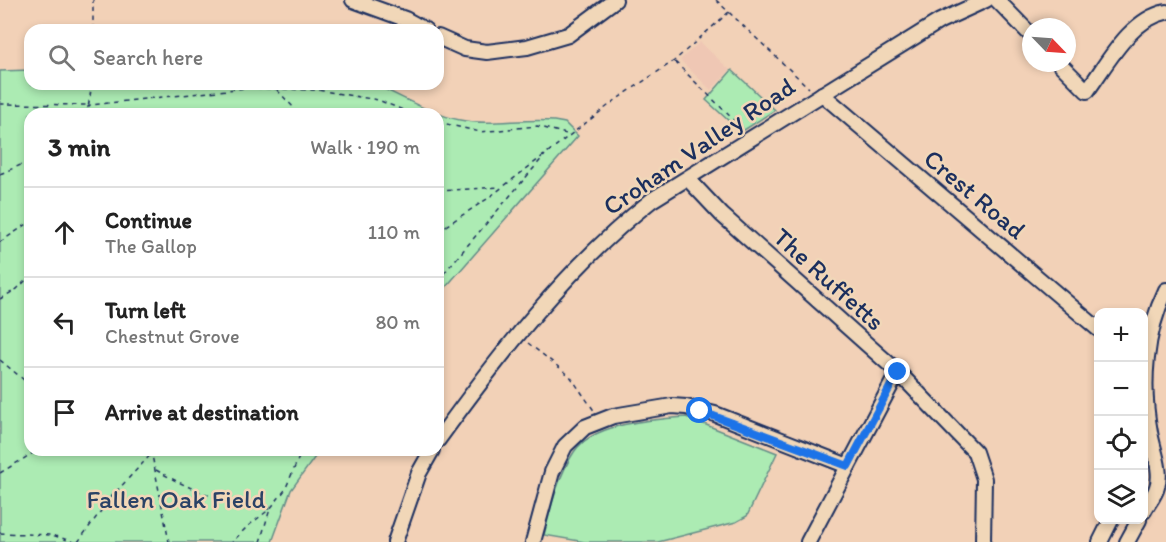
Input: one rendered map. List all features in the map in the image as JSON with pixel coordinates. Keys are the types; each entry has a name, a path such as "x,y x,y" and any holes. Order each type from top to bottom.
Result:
{"street":[{"path":"353,0 414,24"},
{"path":"444,40 465,49 487,51 527,47 568,34 615,0"},
{"name":"Croham Valley Road","path":"444,432 518,335 594,249 652,200 752,138 817,93 940,21 986,0"},
{"path":"997,0 1022,26"},
{"path":"1068,72 1087,91 1128,35 1156,14 1166,12"},
{"name":"Crest Road","path":"817,93 1094,326"},
{"name":"The Ruffetts","path":"688,178 722,215 898,372 975,452 984,478 982,542"},
{"path":"1148,340 1156,312 1166,291"},
{"path":"808,542 898,372"},
{"path":"533,542 552,472 565,446 574,435 600,420 644,410 686,407 715,414 848,466"},
{"path":"1148,416 1149,429 1162,472 1158,486 1148,503"},
{"path":"395,542 419,473 429,456"},
{"path":"1100,542 1109,524"},
{"path":"1127,542 1136,524"}],"path":[{"path":"93,0 93,24"},
{"path":"716,0 817,93"},
{"path":"444,227 502,187 617,99 674,61 729,12"},
{"path":"674,61 752,138"},
{"path":"89,108 91,90"},
{"path":"0,104 90,105 228,90"},
{"path":"278,90 294,108"},
{"path":"317,90 378,100 398,108"},
{"path":"87,108 90,105"},
{"path":"444,123 480,132 537,126 571,135"},
{"path":"444,273 548,152"},
{"path":"1,172 24,163"},
{"path":"444,192 502,187"},
{"path":"0,242 24,226"},
{"path":"0,298 17,289 24,282"},
{"path":"518,335 570,376 600,420"},
{"path":"0,360 24,380"},
{"path":"0,473 28,456"},
{"path":"0,533 52,535 76,542 111,496 148,456"},
{"path":"154,456 170,542"},
{"path":"232,542 270,509 285,490 299,456"},
{"path":"156,470 194,491 217,500 270,509"},
{"path":"260,542 270,509"}],"shaded area":[{"path":"700,42 730,70 711,90 680,60"}],"green space":[{"name":"Fallen Oak Field","path":"24,70 24,90 386,90 424,108 24,108 24,456 316,456 291,490 272,542 0,542 0,71"},
{"path":"732,70 775,110 741,132 706,100"},
{"path":"444,115 471,122 554,121 565,123 578,136 444,289"},
{"path":"686,417 777,453 747,516 736,522 658,542 585,542 544,535 556,492 568,461 583,442 595,434 626,424"}],"route":[{"path":"700,411 715,414 848,466 898,372"}]}
